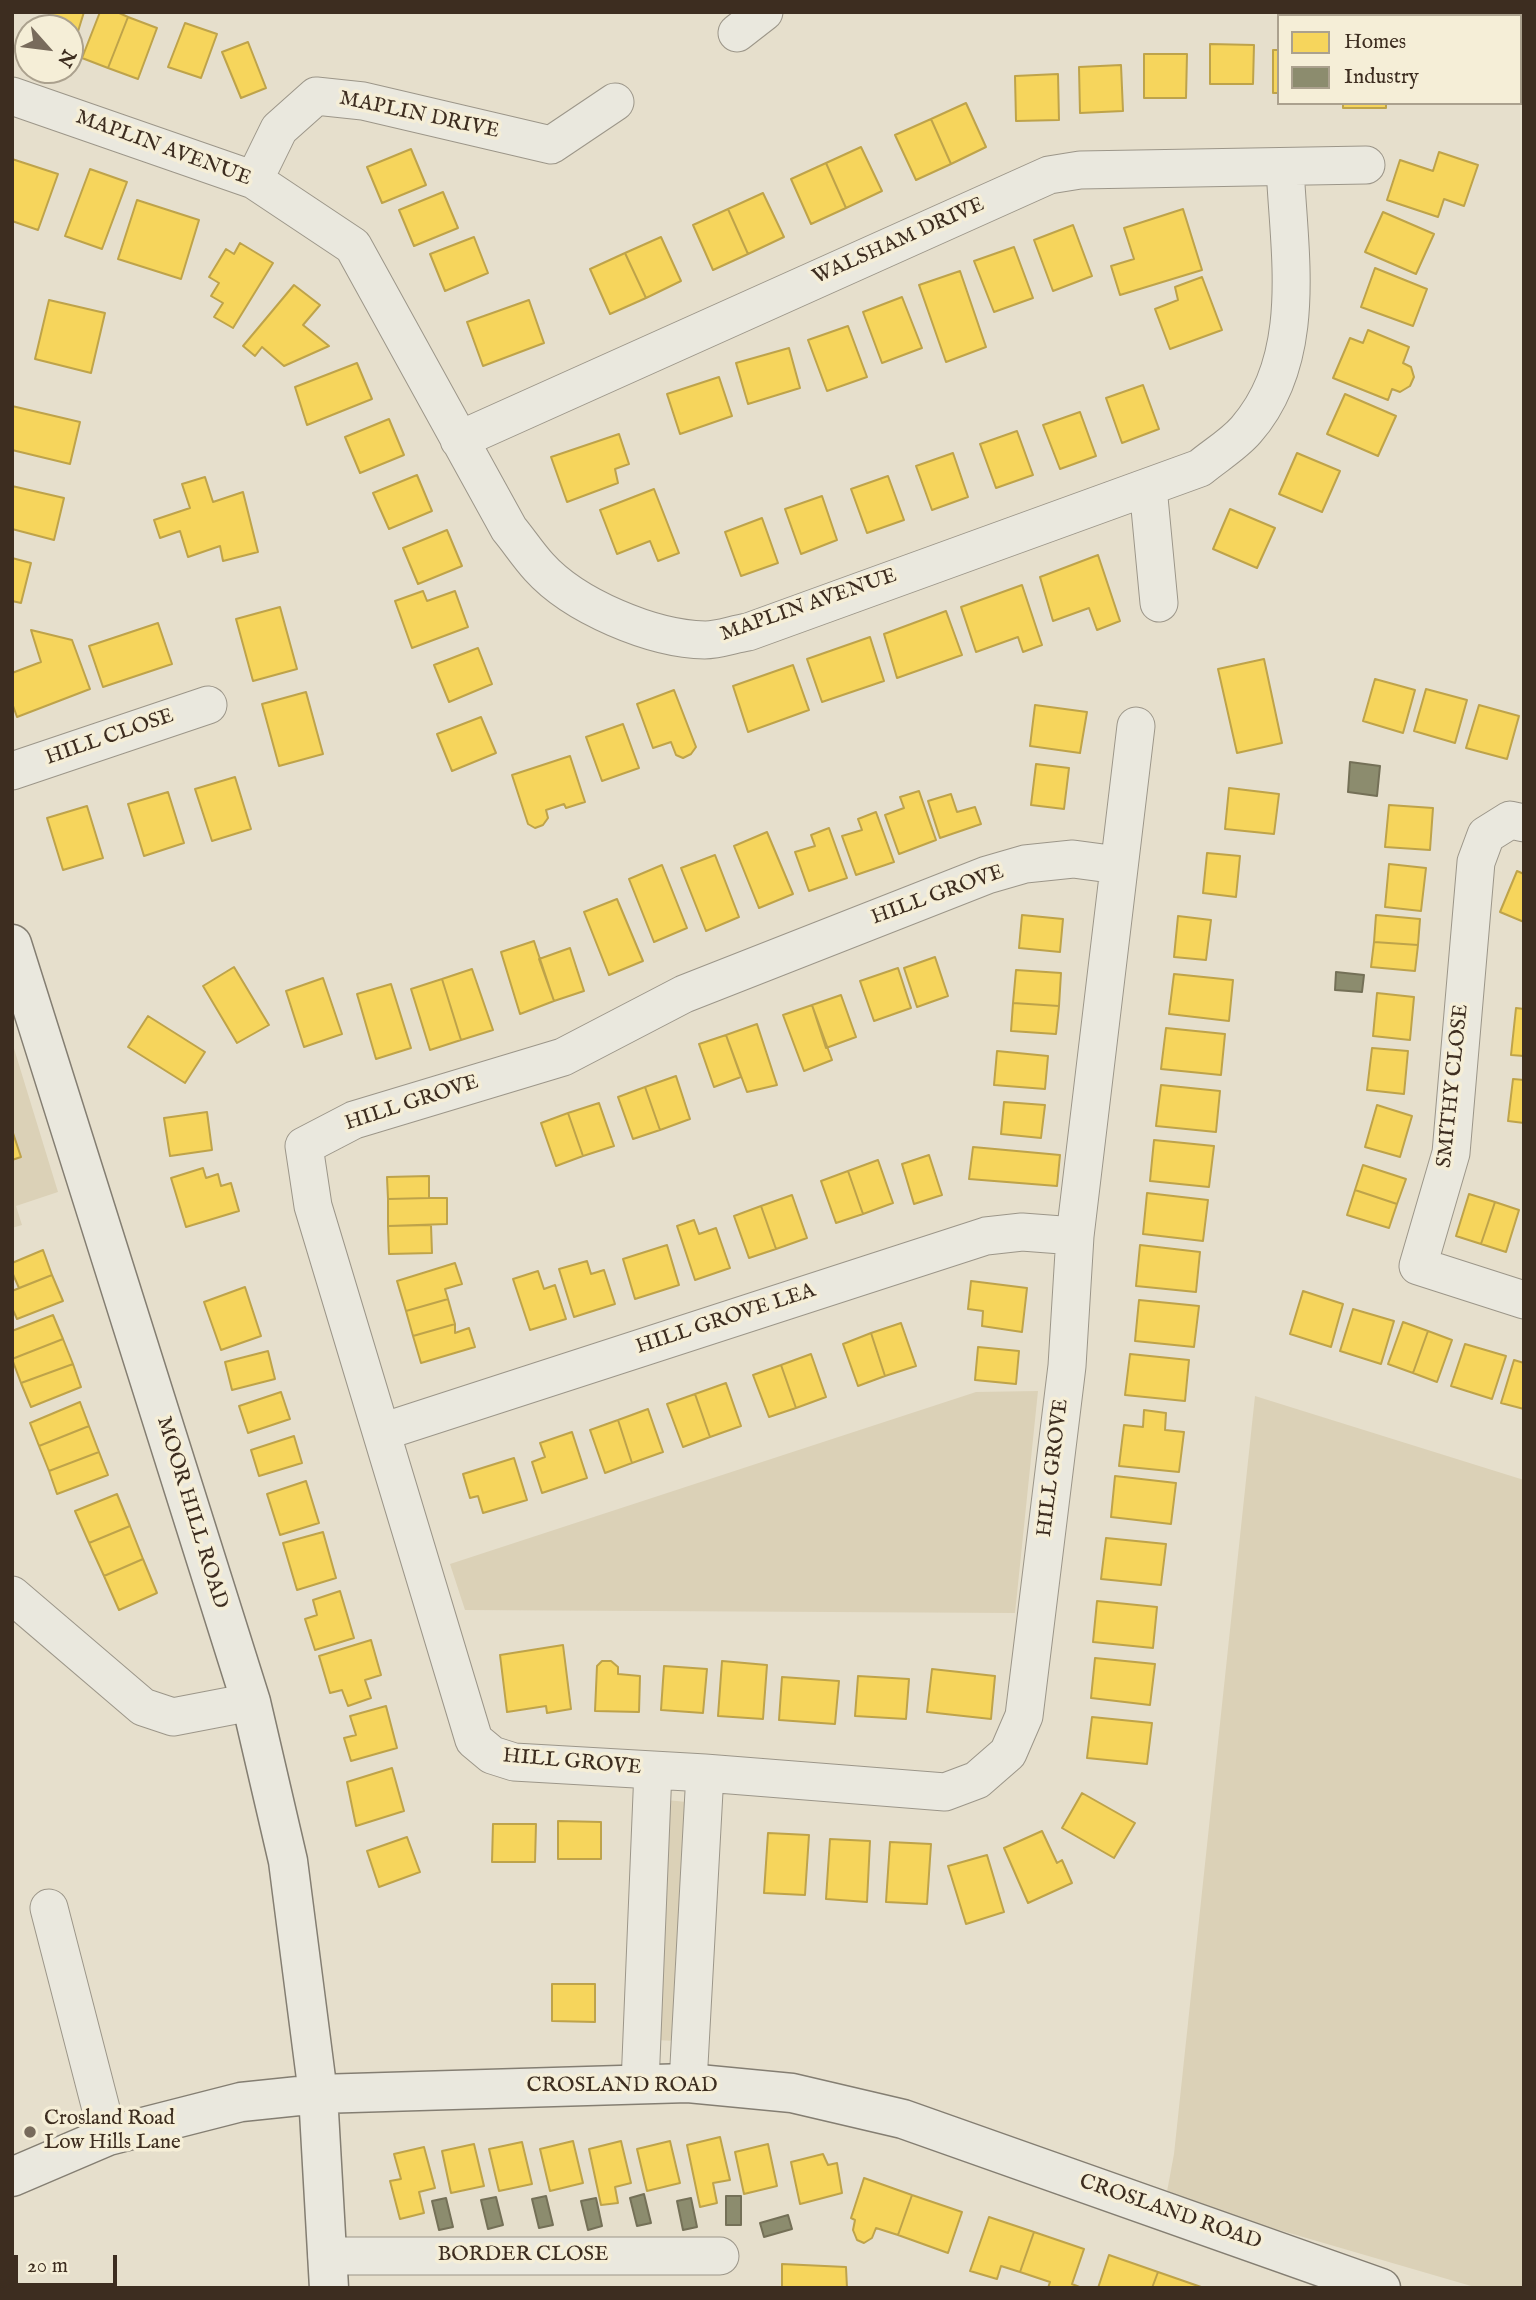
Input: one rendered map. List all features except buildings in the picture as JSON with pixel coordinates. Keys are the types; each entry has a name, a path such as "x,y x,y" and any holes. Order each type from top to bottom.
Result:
{"street":[{"name":"MAPLIN AVENUE","path":"12,96 254,180 353,246 509,529 540,569 577,600 618,619 670,635 707,640 748,632 1200,468 1245,431 1270,394 1284,353 1292,308 1285,167"},
{"name":"MAPLIN DRIVE","path":"254,180 279,129 316,96 363,101 551,145 615,102"},
{"name":"WALSHAM DRIVE","path":"460,440 1049,175 1080,170 1366,165"},
{"path":"1148,487 1159,603"},
{"name":"HILL CLOSE","path":"12,771 208,705"},
{"name":"HILL GROVE","path":"1118,865 1073,859 1025,864 987,875 684,994 563,1057 354,1120 304,1146 313,1206 474,1740 492,1755 514,1762 705,1773 946,1792 977,1780 1007,1754 1024,1716 1067,1366 1075,1236 1136,726"},
{"name":"SMITHY CLOSE","path":"1524,823 1510,820 1486,835 1476,862 1451,1153 1418,1266 1524,1300"},
{"name":"MOOR HILL ROAD","path":"12,944 251,1702 288,1861 318,2094 328,2272"},
{"name":"HILL GROVE LEA","path":"382,1432 986,1236 1022,1232 1075,1236"},
{"path":"12,1595 143,1707 173,1717 251,1702"},
{"name":"HILL GROVE","path":"640,2084 653,1770"},
{"path":"688,2083 705,1773"},
{"path":"49,1908 108,2136"},
{"name":"CROSLAND ROAD","path":"12,2177 108,2136 241,2102 318,2094 688,2083 792,2093 903,2119 1316,2276 1381,2288"},
{"name":"BORDER CLOSE","path":"328,2272 720,2256"}],"shaded area":[{"path":"12,1042 58,1192 16,1206 22,1225 12,1228"},
{"path":"1038,1391 1015,1613 465,1610 450,1564 976,1392"},
{"path":"1255,1396 1524,1480 1524,2288 1478,2288 1166,2197 1174,2154"},
{"path":"666,1800 687,1802 677,2041 656,2040"}],"place":[{"name":"Crosland Road Low Hills Lane","path":"30,2132"}]}
